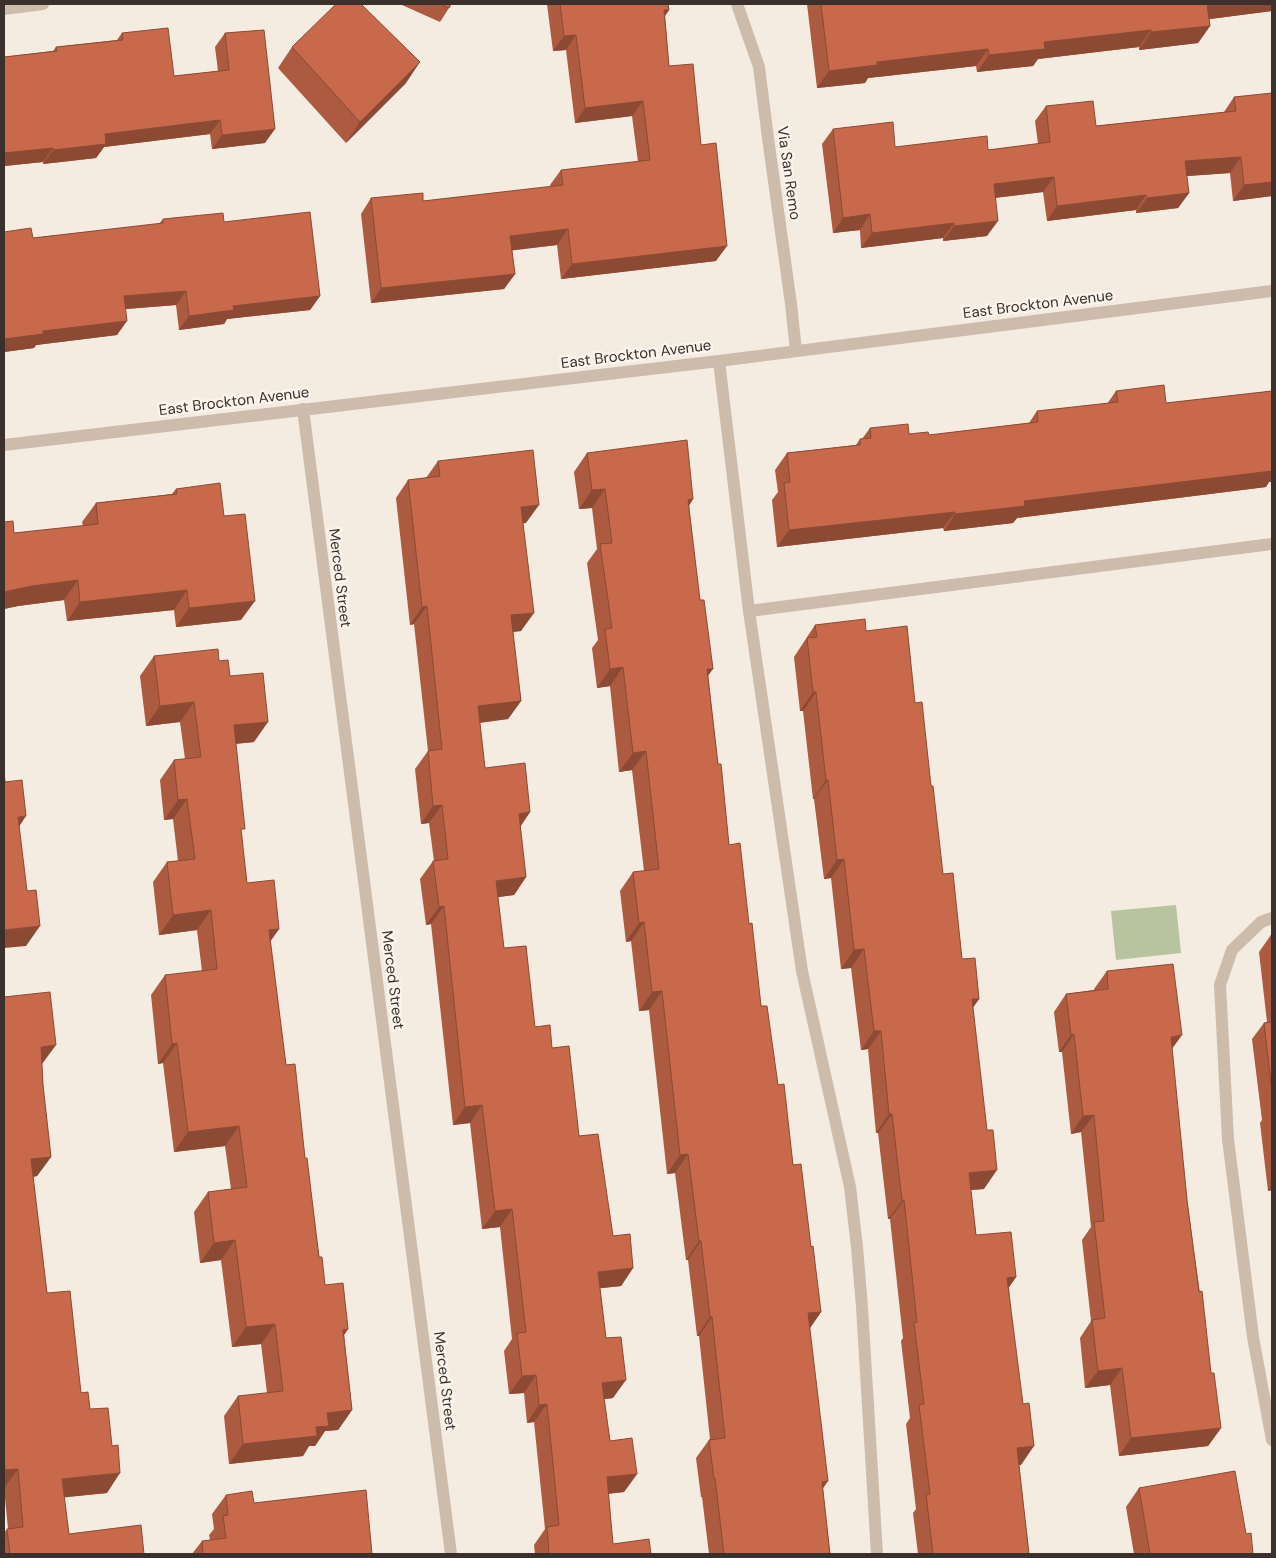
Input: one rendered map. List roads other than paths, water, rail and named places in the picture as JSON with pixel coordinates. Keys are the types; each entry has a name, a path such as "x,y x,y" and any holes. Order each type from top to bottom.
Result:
{"street":[{"path":"4,8 43,4"},
{"name":"Via San Remo","path":"737,4 759,67 792,304 796,351"},
{"name":"East Brockton Avenue","path":"4,445 719,361 1272,291"},
{"path":"719,361 749,611 802,971 850,1187 862,1307 877,1554"},
{"name":"Merced Street","path":"303,410 451,1554"},
{"path":"749,611 1272,544"},
{"path":"1272,918 1260,922 1232,950 1220,985 1228,1139 1253,1337 1272,1440"}]}
